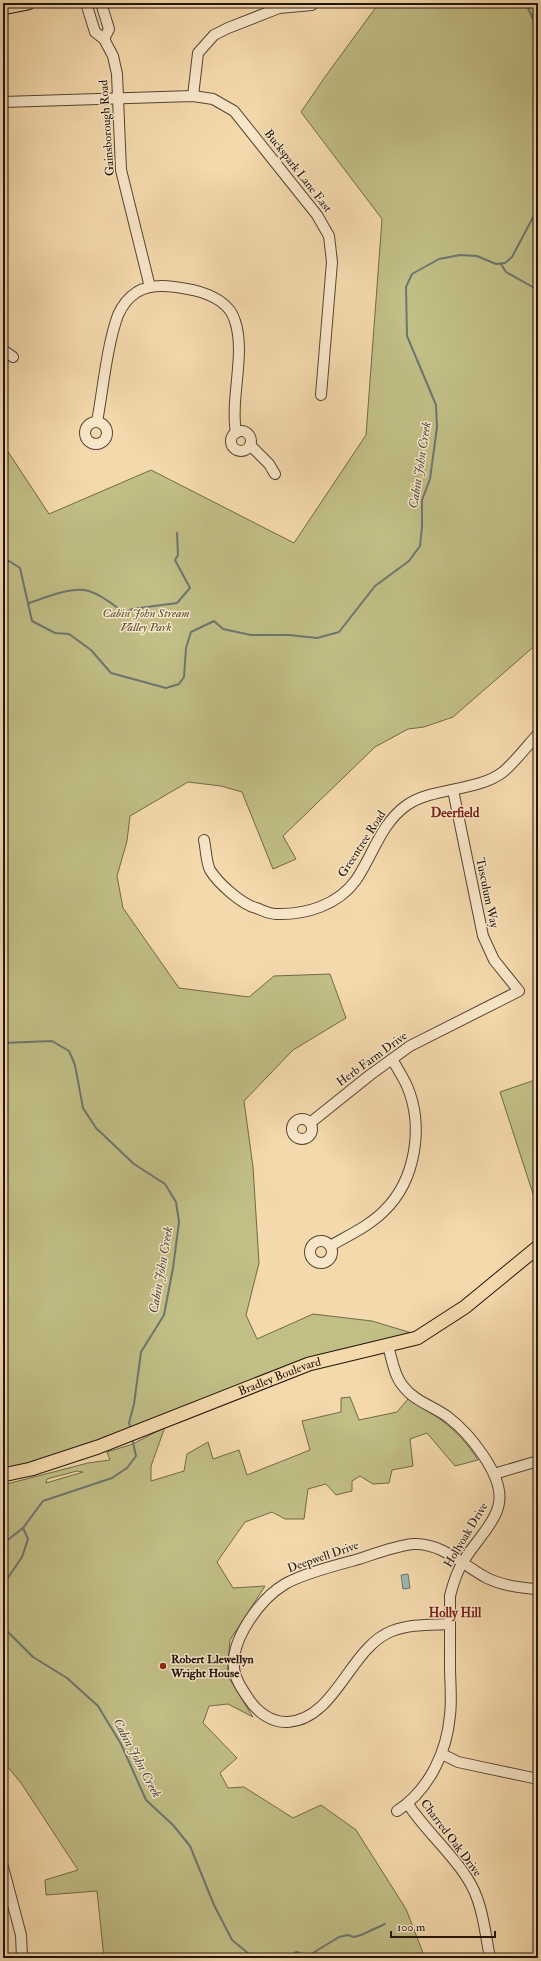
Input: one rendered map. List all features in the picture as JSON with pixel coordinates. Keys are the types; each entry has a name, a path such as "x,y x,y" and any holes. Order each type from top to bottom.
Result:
{"main road":[{"path":"3,8 28,3"},
{"name":"Bradley Boulevard","path":"3,1475 31,1469 98,1447 309,1364 417,1338 465,1307 538,1247"}],"street":[{"name":"Gainsborough Road","path":"86,3 95,32 104,39 113,56 117,74 119,98 122,170 150,287"},
{"path":"101,3 109,29 104,39"},
{"path":"193,96 198,53 214,35 278,8 312,5"},
{"name":"Buckspark Lane East","path":"3,102 193,96 213,99 234,111 317,215 329,236 332,262 321,395"},
{"path":"97,422 119,314 129,298 138,291 150,287 172,286 204,292 215,297 229,310 235,320 239,340 234,419 236,432 231,440 234,448 243,451 250,445 251,439 248,434 242,431 236,432"},
{"path":"3,350 13,357"},
{"path":"250,445 269,464 275,474"},
{"name":"Greentree Road","path":"204,840 211,870 229,892 252,907 275,914 305,912 333,901 348,889 356,880 385,828 398,812 407,804 425,796 453,790 485,780 503,772 538,734"},
{"name":"Tusculum Way","path":"453,790 483,936 494,960 518,991"},
{"name":"Herb Farm Drive","path":"310,1123 410,1046 518,991"},
{"path":"330,1246 364,1226 384,1211 398,1192 412,1162 416,1138 414,1114 407,1086 392,1060"},
{"name":"Hollyoak Drive","path":"388,1346 395,1371 403,1387 412,1395 459,1426 478,1449 494,1474 500,1497 496,1514 462,1562 455,1578 450,1596 451,1714 448,1734 442,1754 427,1782 408,1804 397,1811"},
{"path":"494,1474 538,1461"},
{"name":"Deepwell Drive","path":"450,1624 410,1626 390,1631 368,1648 320,1707 303,1719 287,1722 279,1721 263,1714 254,1707 239,1685 234,1669 234,1655 242,1634 266,1598 285,1584 399,1546 415,1544 430,1546 462,1562 487,1578 501,1583 538,1589"},
{"path":"442,1754 458,1762 538,1779"},
{"name":"Charred Oak Drive","path":"408,1804 416,1816 464,1874 477,1897 490,1958"},
{"path":"3,1867 21,1935 22,1958"}],"green space":[{"name":"Cabin John Stream Valley Park","path":"379,3 538,3 538,643 453,717 424,727 408,729 375,747 283,836 296,859 273,869 242,792 221,786 188,782 130,816 127,841 117,876 123,908 179,988 249,997 274,976 330,974 346,1018 293,1050 244,1101 253,1167 259,1263 246,1315 257,1339 313,1314 372,1321 415,1334 184,1410 3,1475 3,444 49,514 151,470 294,543 366,435 382,219 301,112"},
{"path":"538,1079 538,1199 535,1200 500,1092"},
{"path":"350,1397 359,1420 397,1412 408,1399 447,1425 471,1449 478,1460 455,1466 427,1433 410,1439 413,1466 392,1470 389,1483 373,1484 360,1476 352,1481 352,1491 336,1495 326,1484 308,1489 304,1519 285,1519 272,1512 245,1522 217,1562 233,1588 265,1586 230,1640 227,1675 253,1717 228,1704 209,1706 203,1723 237,1758 220,1773 228,1788 244,1787 293,1818 321,1805 356,1830 406,1909 425,1958 104,1958 97,1891 46,1895 45,1880 78,1870 21,1783 3,1761 3,1485 88,1463 110,1460 107,1452 133,1444 165,1427 151,1466 151,1481 184,1471 187,1454 208,1442 213,1459 239,1450 247,1475 310,1450 302,1421 341,1412 341,1398","holes":["77,1471 83,1472 46,1483 47,1479"]}],"water":[{"path":"408,1574 410,1588 403,1589 401,1575"}],"waterway":[{"name":"Cabin John Creek","path":"526,3 538,31"},
{"name":"Cabin John Creek","path":"3,562 9,561 20,568 32,621 55,633 69,634 91,650 111,673 166,688 179,684 184,677 186,648 191,632 214,621 223,629 251,635 289,635 317,638 339,632 375,586 409,561 420,546 422,500 430,479 437,427 436,405 407,336 406,287 412,274 439,259 460,255 477,256 496,264 505,263 512,257 538,208"},
{"path":"501,264 506,272 538,290"},
{"path":"29,603 71,590 84,590 95,593 125,613 132,609 177,603 190,588 175,560 178,555 177,533"},
{"name":"Cabin John Creek","path":"3,1043 52,1041 69,1051 75,1065 83,1108 96,1128 134,1164 165,1184 176,1202 179,1222 173,1268 164,1315 141,1352 134,1404 129,1423 131,1430"},
{"name":"Cabin John Creek","path":"3,1552 5,1542 23,1528 43,1501 112,1478 127,1468 136,1456 132,1438"},
{"name":"Cabin John Creek","path":"3,1585 22,1557 28,1539 23,1528"},
{"name":"Cabin John Creek","path":"3,1627 33,1657 67,1678 98,1706 121,1744 146,1800 173,1825 190,1846 214,1905 232,1940 254,1958"},
{"path":"294,1958 294,1953 297,1952 308,1956 339,1937 348,1935 354,1937 385,1924"}],"place":[{"name":"Robert Llewellyn Wright House","path":"163,1666"}],"district":[{"name":"Deerfield","path":"455,813"},
{"name":"Holly Hill","path":"455,1613"}]}
